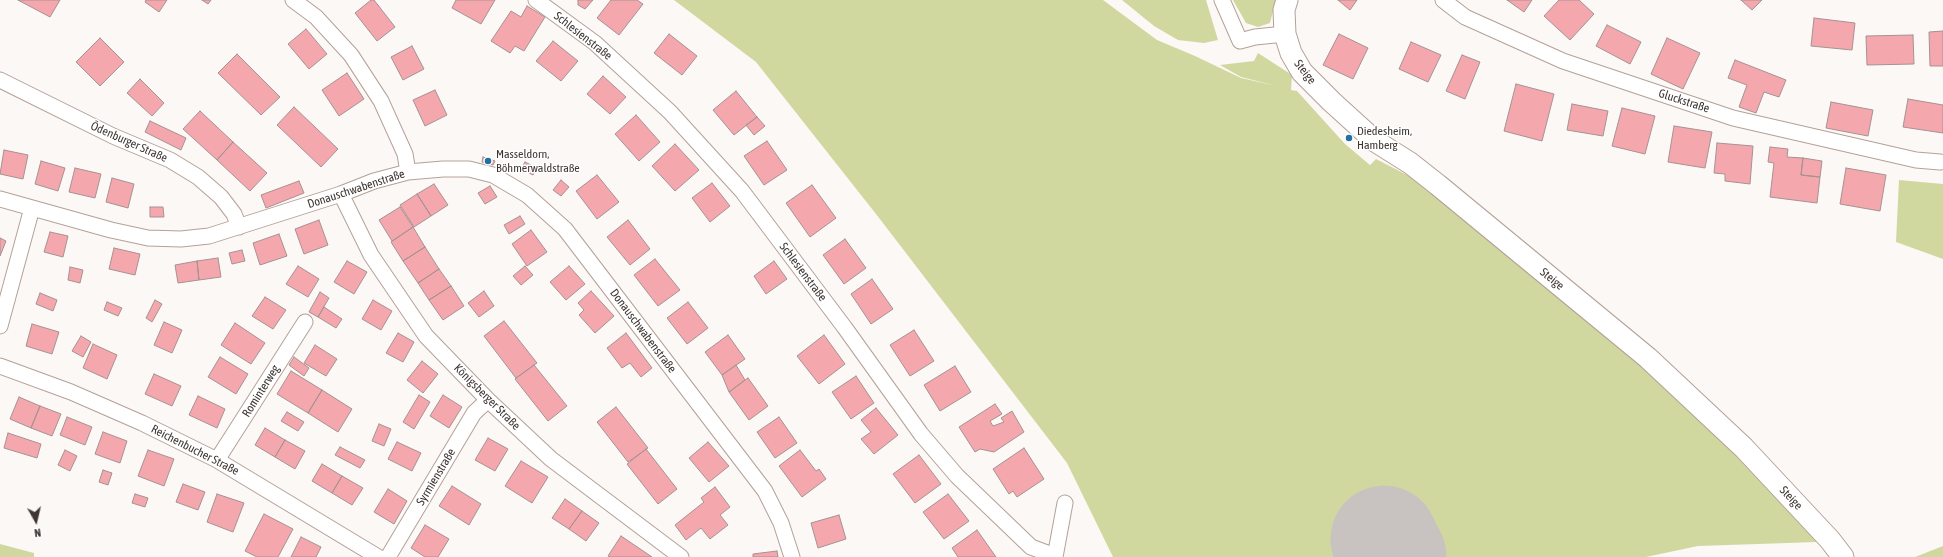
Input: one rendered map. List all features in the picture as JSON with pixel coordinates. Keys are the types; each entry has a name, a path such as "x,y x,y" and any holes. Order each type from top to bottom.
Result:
{"street":[{"path":"293,0 316,17 351,55 381,101 405,154 408,172"},
{"name":"Schlesienstraße","path":"536,0 595,43 670,112 742,191 846,328 921,434 957,476 1031,547 1055,556"},
{"path":"1222,0 1240,41 1255,37 1285,34"},
{"name":"Steige","path":"1287,0 1284,10 1285,34 1290,53 1302,72 1375,141 1438,185 1648,358 1744,448 1830,540 1843,557"},
{"name":"Gluckstraße","path":"1443,0 1465,16 1564,61 1733,118 1916,160 1940,162"},
{"name":"Ödenburger Straße","path":"0,80 113,136 170,160 198,177 221,197 234,214 239,227"},
{"name":"Donauschwabenstraße","path":"0,199 111,230 148,238 181,240 209,236 341,194 374,181 408,172 443,168 469,169 493,175 527,195 565,229 765,491 781,523 792,557"},
{"name":"Königsberger Straße","path":"341,194 371,255 426,336 488,400 551,459 681,557"},
{"path":"0,326 32,208"},
{"name":"Rominterweg","path":"217,460 305,322"},
{"name":"Reichenbucher Straße","path":"0,366 71,392 142,423 217,460 378,557"},
{"name":"Syrmienstraße","path":"388,557 474,413 488,400"},
{"path":"1055,556 1065,503"}],"green space":[{"path":"674,0 1103,0 1157,40 1241,78 1277,86 1241,77 1220,65 1254,61 1258,53 1292,75 1291,90 1297,91 1345,144 1370,165 1376,159 1411,177 1648,358 1744,448 1817,542 1698,546 1646,557 1113,557 1067,463 876,214 756,62"},
{"path":"1122,0 1206,0 1218,40 1204,43 1178,40 1154,26"},
{"path":"1233,0 1276,0 1270,23 1258,27 1246,23"},
{"path":"1899,180 1943,184 1943,259 1896,242"},
{"path":"0,544 34,553 34,557 0,557"},
{"path":"1943,546 1943,557 1915,557"}],"building":[{"path":"18,0 60,0 50,17"},
{"path":"146,0 167,0 159,12 145,2"},
{"path":"202,0 211,0 208,4"},
{"path":"371,0 374,0 395,27 377,41 355,13"},
{"path":"456,0 495,0 481,24 452,8"},
{"path":"578,0 593,0 585,9 578,5"},
{"path":"611,0 637,0 643,4 619,35 597,18"},
{"path":"1338,0 1357,0 1350,10"},
{"path":"1507,0 1532,0 1524,12"},
{"path":"1559,0 1579,0 1594,14 1570,40 1544,16"},
{"path":"1741,0 1762,0 1752,10"},
{"path":"527,6 545,17 524,51 515,46 510,53 491,41 511,11 521,17"},
{"path":"1814,18 1855,23 1852,50 1811,46"},
{"path":"1607,25 1641,42 1630,64 1596,46"},
{"path":"306,29 327,54 309,69 288,44"},
{"path":"1943,31 1943,66 1930,66 1929,32"},
{"path":"669,34 697,56 682,75 654,53"},
{"path":"1339,34 1368,48 1353,79 1323,65"},
{"path":"1913,35 1914,64 1867,65 1866,36"},
{"path":"100,38 124,62 100,86 76,62"},
{"path":"1667,38 1700,53 1683,89 1651,74"},
{"path":"553,41 578,61 561,81 536,61"},
{"path":"1411,42 1441,55 1428,82 1399,69"},
{"path":"412,46 424,69 403,80 391,57"},
{"path":"237,54 280,97 261,115 218,73"},
{"path":"1462,55 1480,62 1465,99 1446,91"},
{"path":"1735,60 1786,80 1779,97 1764,92 1756,113 1739,107 1747,85 1728,78"},
{"path":"347,73 364,99 339,116 322,90"},
{"path":"603,76 626,97 610,114 587,94"},
{"path":"140,79 164,103 152,116 127,93"},
{"path":"1516,84 1554,94 1542,141 1504,131"},
{"path":"435,90 447,115 425,126 413,100"},
{"path":"736,91 757,117 734,135 713,110"},
{"path":"1908,99 1943,105 1943,133 1903,127"},
{"path":"1831,102 1873,110 1868,136 1826,128"},
{"path":"1572,104 1608,111 1603,136 1567,130"},
{"path":"294,107 338,149 321,167 277,125"},
{"path":"1622,108 1655,116 1645,154 1612,146"},
{"path":"200,111 233,142 217,160 183,129"},
{"path":"636,115 660,142 639,161 615,134"},
{"path":"757,117 765,126 754,135 746,125"},
{"path":"150,121 186,138 181,150 145,132"},
{"path":"1674,126 1712,132 1705,168 1668,162"},
{"path":"767,141 787,170 764,185 744,156"},
{"path":"233,142 267,173 250,191 217,160"},
{"path":"1717,143 1753,146 1750,184 1725,181 1725,174 1714,173"},
{"path":"675,144 699,170 675,191 652,166"},
{"path":"1770,147 1788,149 1787,157 1803,158 1801,175 1820,177 1817,203 1770,197 1774,163 1768,162"},
{"path":"4,150 28,155 23,179 0,174"},
{"path":"483,157 495,161 493,165 482,162"},
{"path":"1803,158 1822,161 1820,177 1801,175"},
{"path":"41,161 65,168 58,191 35,184"},
{"path":"525,162 537,168 533,175 521,169"},
{"path":"75,168 101,174 95,198 69,192"},
{"path":"1846,168 1886,175 1880,211 1840,204"},
{"path":"597,175 619,202 597,219 576,191"},
{"path":"112,178 134,184 128,208 106,202"},
{"path":"561,180 569,187 561,196 553,190"},
{"path":"299,181 304,193 266,208 261,195"},
{"path":"712,183 730,206 710,222 692,198"},
{"path":"434,184 448,205 431,216 417,194"},
{"path":"812,185 836,218 810,237 786,203"},
{"path":"490,186 497,197 485,204 478,193"},
{"path":"417,194 431,216 414,227 400,205"},
{"path":"150,207 163,207 164,217 150,217"},
{"path":"400,207 413,227 392,241 379,220"},
{"path":"520,216 525,224 509,234 504,225"},
{"path":"319,220 328,245 304,254 295,229"},
{"path":"628,220 650,249 630,265 607,237"},
{"path":"413,227 425,247 403,261 391,242"},
{"path":"531,230 547,252 527,266 512,244"},
{"path":"50,232 68,236 63,257 44,252"},
{"path":"279,234 287,256 260,265 253,243"},
{"path":"0,238 6,241 0,256"},
{"path":"845,239 866,268 844,284 823,255"},
{"path":"425,247 439,269 418,283 403,261"},
{"path":"114,248 140,254 135,275 109,269"},
{"path":"242,250 245,261 232,264 229,253"},
{"path":"218,258 221,277 199,280 197,261"},
{"path":"655,259 680,290 658,306 634,275"},
{"path":"197,261 199,280 178,283 175,265"},
{"path":"347,261 367,272 354,294 334,282"},
{"path":"774,261 787,279 766,294 754,276"},
{"path":"298,266 319,279 308,297 286,284"},
{"path":"525,266 533,275 521,285 513,276"},
{"path":"569,266 585,284 566,300 550,282"},
{"path":"70,267 83,270 80,283 68,280"},
{"path":"439,269 451,286 429,300 418,283"},
{"path":"872,279 893,309 871,324 851,294"},
{"path":"451,286 464,306 443,320 429,300"},
{"path":"484,291 494,306 479,317 468,303"},
{"path":"591,291 614,316 595,333 579,315 584,310 578,303"},
{"path":"320,292 329,298 318,317 309,312"},
{"path":"40,293 57,300 53,311 36,304"},
{"path":"265,297 286,310 273,329 252,316"},
{"path":"155,300 162,304 152,322 146,318"},
{"path":"373,300 392,311 381,330 362,319"},
{"path":"107,302 122,308 118,316 104,310"},
{"path":"688,302 708,328 687,344 667,318"},
{"path":"324,307 342,319 336,328 318,317"},
{"path":"504,321 537,363 516,378 484,336"},
{"path":"164,322 182,330 172,353 154,345"},
{"path":"235,323 265,343 251,364 221,345"},
{"path":"32,324 59,332 52,354 26,346"},
{"path":"914,330 934,361 910,376 890,345"},
{"path":"398,333 414,342 403,362 386,353"},
{"path":"626,333 652,368 641,377 630,363 622,368 607,348"},
{"path":"728,335 745,359 722,375 705,352"},
{"path":"824,335 845,364 819,384 797,356"},
{"path":"81,336 91,342 83,357 72,351"},
{"path":"93,344 117,355 107,379 83,368"},
{"path":"315,345 337,359 326,376 304,363"},
{"path":"220,357 248,374 236,394 208,377"},
{"path":"294,357 309,368 304,376 289,365"},
{"path":"422,361 438,374 423,393 407,380"},
{"path":"534,365 567,406 548,421 515,379"},
{"path":"736,365 745,380 729,392 722,375"},
{"path":"955,366 971,392 940,411 924,385"},
{"path":"291,371 322,390 308,413 277,394"},
{"path":"154,374 181,386 172,406 145,394"},
{"path":"856,376 874,403 851,419 832,392"},
{"path":"748,378 768,406 749,420 729,392"},
{"path":"322,390 352,409 338,432 308,413"},
{"path":"419,395 430,402 414,429 403,422"},
{"path":"443,395 462,407 449,428 430,416"},
{"path":"198,396 225,409 217,428 189,415"},
{"path":"19,397 40,406 31,428 10,419"},
{"path":"995,404 1002,414 990,421 993,426 1004,422 1001,418 1012,411 1024,432 994,452 980,449 975,452 959,427"},
{"path":"40,406 61,414 52,436 31,428"},
{"path":"616,407 648,448 628,462 597,422"},
{"path":"876,408 898,435 874,454 861,439 871,432 861,420"},
{"path":"287,412 304,422 298,431 281,421"},
{"path":"67,417 92,427 85,445 60,435"},
{"path":"779,417 797,443 775,458 757,432"},
{"path":"379,424 391,429 384,446 372,441"},
{"path":"265,428 285,440 275,457 255,445"},
{"path":"103,432 127,441 120,463 95,454"},
{"path":"8,433 41,444 37,458 4,448"},
{"path":"488,438 508,449 495,471 475,460"},
{"path":"285,440 305,451 295,469 275,457"},
{"path":"397,442 421,453 412,471 388,459"},
{"path":"708,442 729,466 709,482 689,458"},
{"path":"340,447 365,460 360,468 335,455"},
{"path":"1024,448 1044,479 1017,497 1013,491 1009,494 993,469"},
{"path":"646,449 677,489 658,504 627,464"},
{"path":"65,450 77,456 70,471 58,465"},
{"path":"148,450 174,459 164,486 138,476"},
{"path":"800,450 816,471 819,469 826,479 802,497 779,466"},
{"path":"919,455 941,484 915,503 893,474"},
{"path":"521,461 548,477 532,503 505,486"},
{"path":"322,464 342,476 332,493 312,481"},
{"path":"103,470 112,473 108,485 99,482"},
{"path":"342,476 363,488 352,505 332,493"},
{"path":"183,484 205,492 198,510 176,502"},
{"path":"452,486 481,504 469,525 439,506"},
{"path":"715,487 730,507 720,515 728,525 710,539 701,528 686,540 675,525 704,502 701,498"},
{"path":"388,489 407,501 394,524 374,512"},
{"path":"135,494 148,498 145,507 132,503"},
{"path":"217,494 244,503 233,532 207,522"},
{"path":"948,494 969,521 944,539 923,512"},
{"path":"565,499 582,511 569,529 552,518"},
{"path":"582,511 599,523 586,541 569,529"},
{"path":"264,514 293,529 278,557 257,557 245,551"},
{"path":"839,515 846,539 818,548 811,523"},
{"path":"425,525 449,539 438,557 425,557 411,548"},
{"path":"977,530 996,557 958,557 952,548"},
{"path":"621,536 652,557 608,556"},
{"path":"301,537 321,547 316,557 291,557"},
{"path":"777,551 778,557 753,557 753,554"}],"runway":[{"path":"1384,539 1393,557"}],"place":[{"name":"Diedesheim, Hamberg","path":"1349,138"},
{"name":"Masseldorn, Böhmerwaldstraße","path":"488,161"}]}
